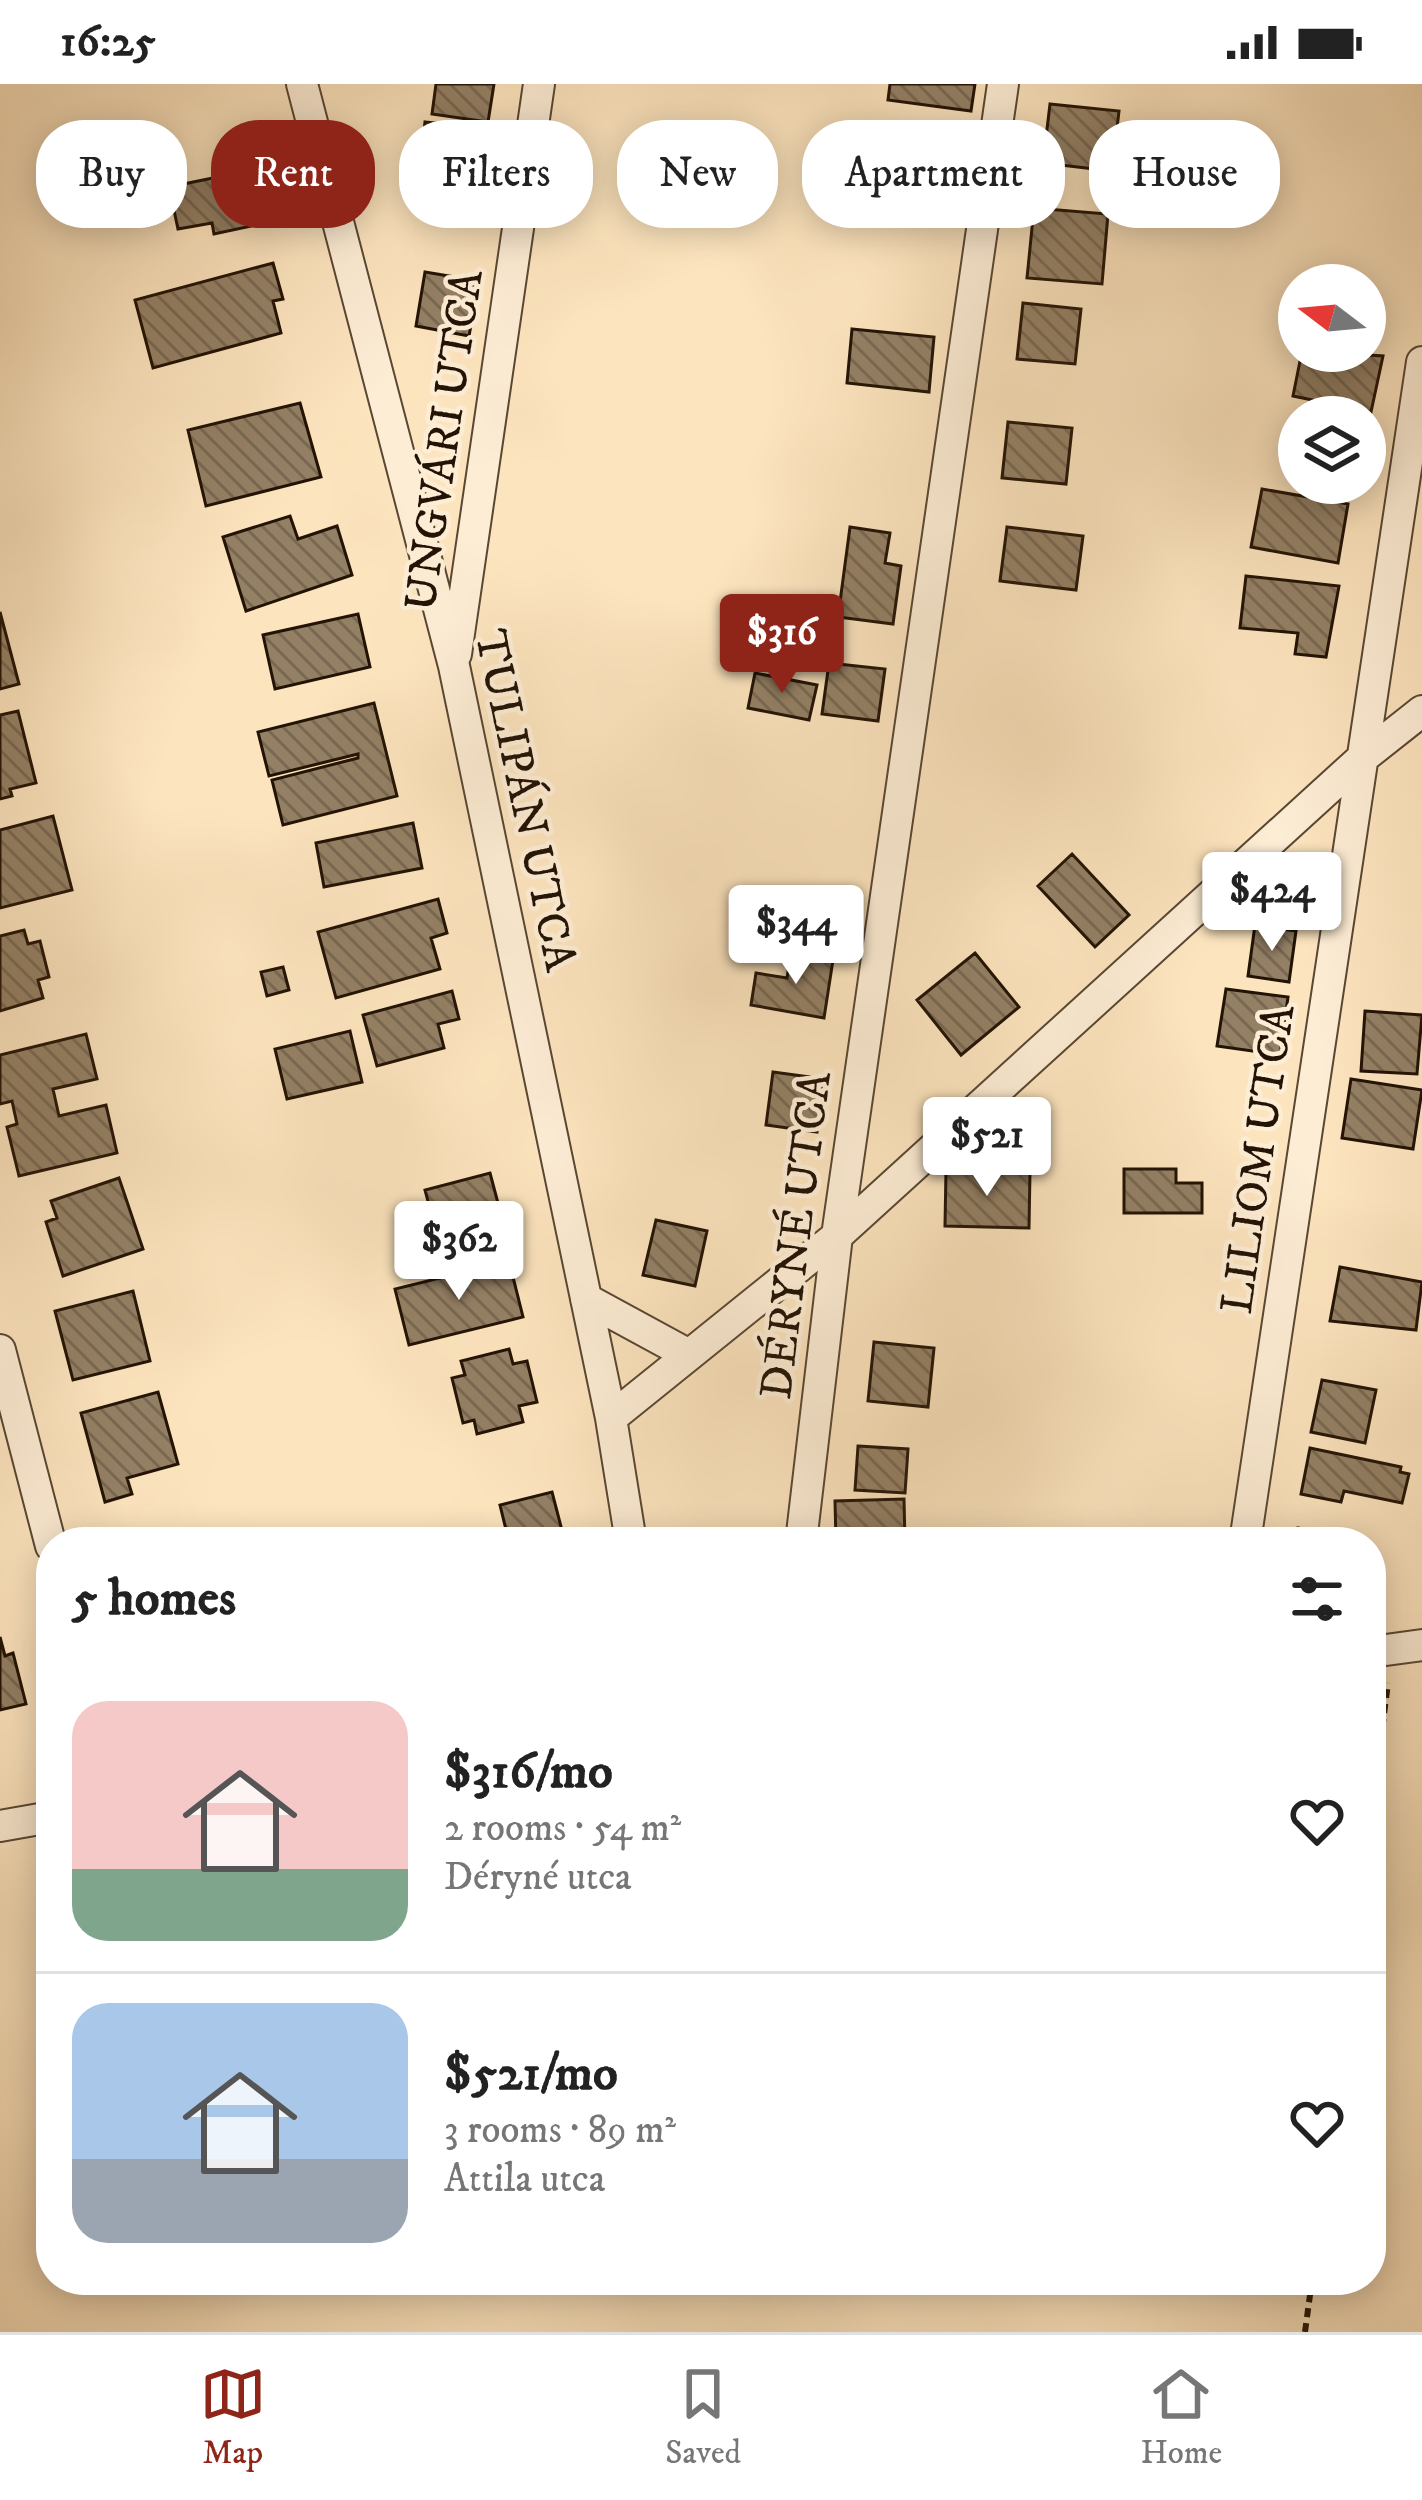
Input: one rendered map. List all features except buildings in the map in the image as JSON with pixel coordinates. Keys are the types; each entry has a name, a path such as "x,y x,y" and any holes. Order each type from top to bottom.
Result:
{"street":[{"name":"TULIPÁN UTCA","path":"302,84 454,666 586,1299 628,1527"},
{"name":"UNGVÁRI UTCA","path":"454,666 539,84"},
{"name":"DÉRYNÉ UTCA","path":"803,1527 837,1236 1003,84"},
{"name":"LILIOM UTCA","path":"1247,1527 1422,362"},
{"path":"610,1418 837,1236 1360,760 1422,711"},
{"path":"586,1299 689,1355"},
{"path":"0,1350 46,1527"},
{"path":"0,1826 36,1820"}],"path":[{"path":"1386,1712 1395,1649"},
{"path":"1305,2332 1310,2295"}]}
